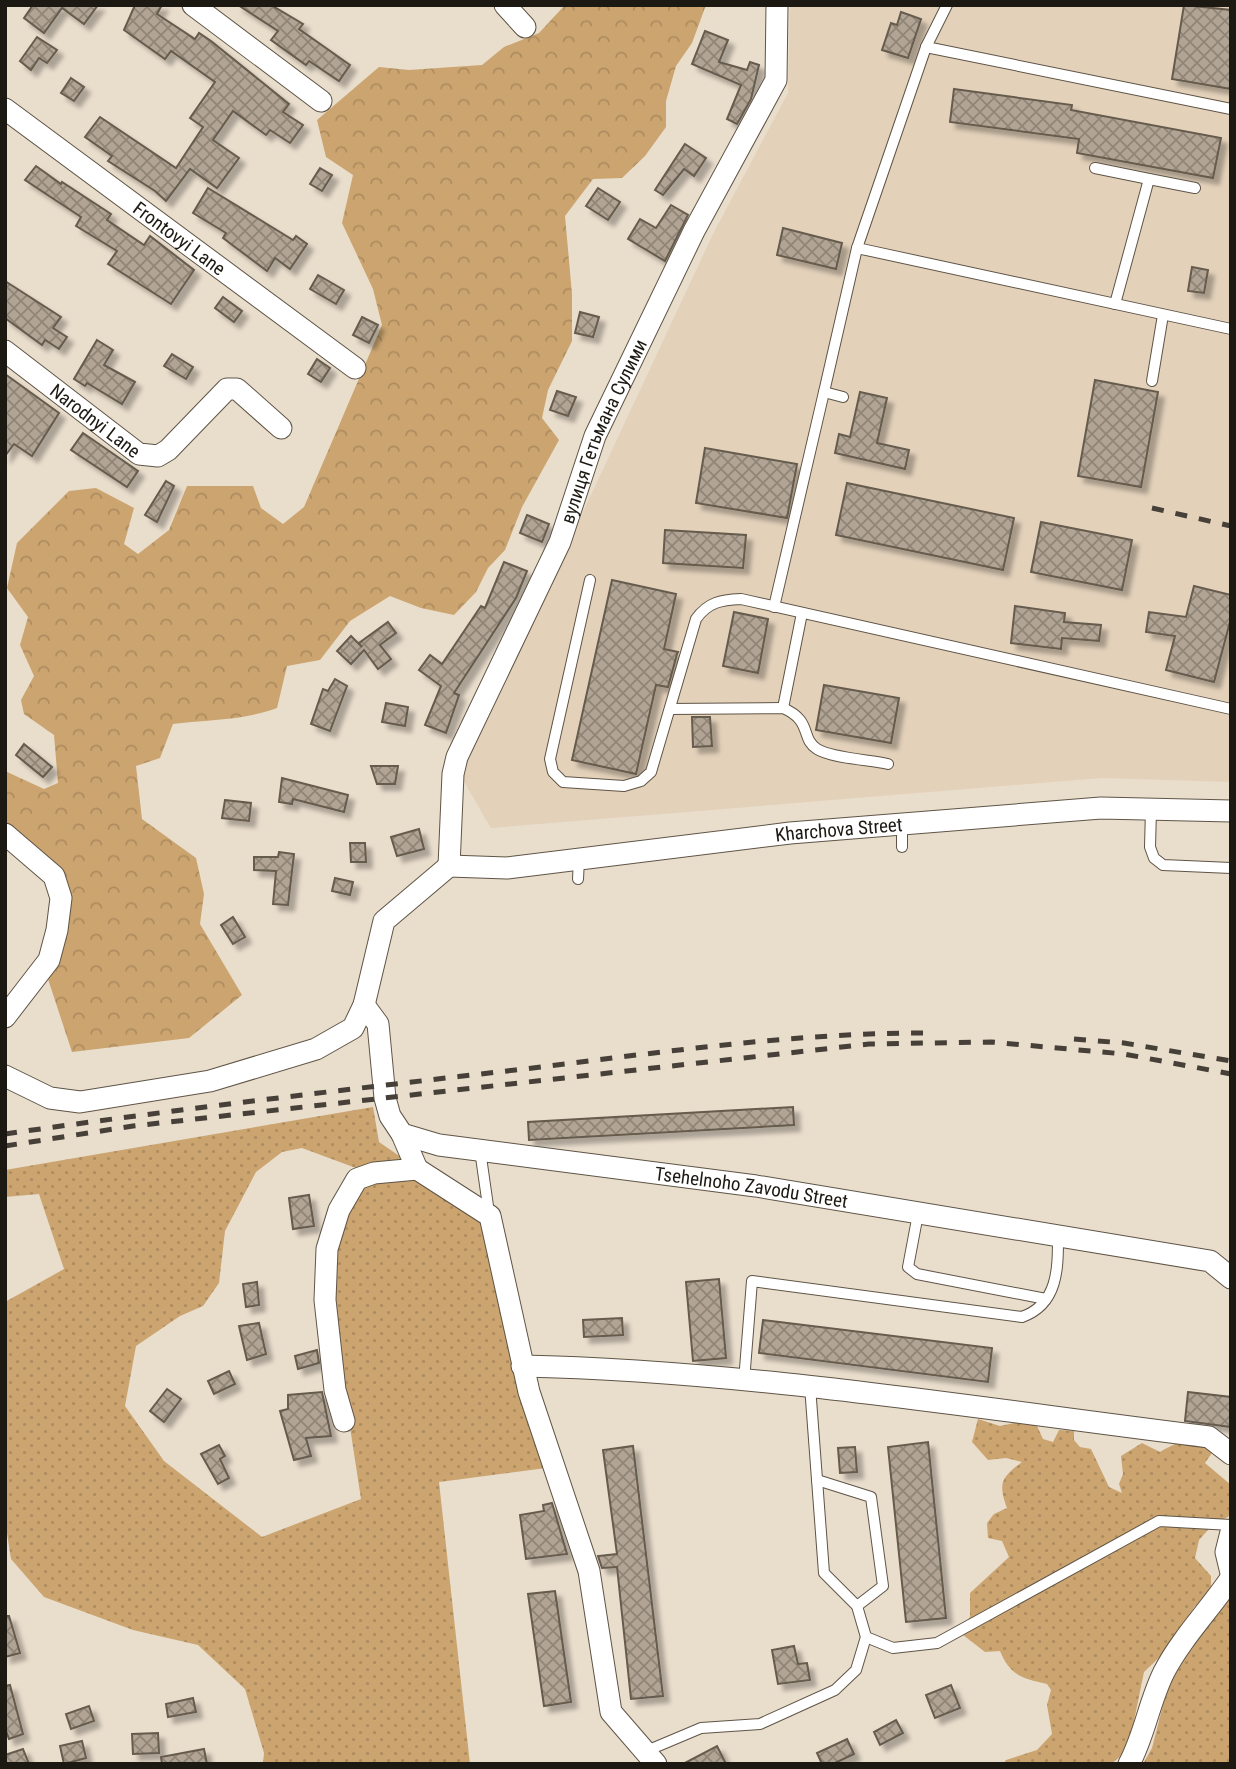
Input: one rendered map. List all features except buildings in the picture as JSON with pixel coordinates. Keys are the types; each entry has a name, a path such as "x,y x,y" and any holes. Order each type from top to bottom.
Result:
{"street":[{"path":"193,5 321,101"},
{"path":"505,5 525,27"},
{"name":"вулиця Гетьмана Сулими","path":"449,866 452,787 457,757 560,542 595,436 694,231 776,80 777,5"},
{"name":"Frontovyi Lane","path":"5,109 355,368"},
{"name":"Narodnyi Lane","path":"5,351 139,454 158,456 168,450 227,388 237,389 281,428"},
{"name":"Kharchova Street","path":"449,866 578,869 790,833 1101,808 1231,811"},
{"path":"5,834 54,876 61,898 57,930 49,960 5,1017"},
{"path":"5,1076 50,1098 80,1102 210,1081 316,1049 353,1028 364,1005 384,920 449,866"},
{"path":"364,1005 378,1024 384,1098 390,1116 402,1134 417,1169 490,1216 522,1366 589,1571 611,1712 650,1758"},
{"name":"Tsehelnoho Zavodu Street","path":"402,1134 439,1145 756,1186 1210,1261 1231,1279"},
{"path":"344,1421 335,1390 325,1300 327,1249 339,1210 357,1179 373,1173 417,1169"},
{"path":"522,1366 620,1368 810,1386 1209,1437 1231,1454"},
{"path":"1129,1764 1142,1740 1153,1696 1166,1668 1231,1576 1226,1552 1231,1532"}],"lane":[{"path":"774,607 857,248 926,47 947,5"},
{"path":"926,47 1231,109"},
{"path":"1095,168 1195,188"},
{"path":"1115,304 1149,178"},
{"path":"857,248 1231,329"},
{"path":"1152,381 1163,314"},
{"path":"824,392 843,397"},
{"path":"590,580 550,759 553,772 563,782 624,786 641,781 651,772 696,619 704,609 724,600 741,599 802,612 1231,709"},
{"path":"783,708 802,612"},
{"path":"670,709 783,708 798,715 805,725 810,742 819,750 888,764"},
{"path":"1151,809 1150,847 1154,858 1163,865 1231,868"},
{"path":"902,824 902,848"},
{"path":"480,1150 490,1216"},
{"path":"918,1214 908,1267 918,1274 1046,1299"},
{"path":"744,1381 752,1281 1022,1317 1035,1312 1056,1284 1059,1270 1058,1237"},
{"path":"650,1758 701,1728 760,1724 835,1690 856,1670 866,1637 858,1606 824,1573 810,1386"},
{"path":"817,1480 871,1497 884,1586 858,1606"},
{"path":"866,1637 893,1648 937,1643 1158,1521 1231,1525"}],"shaded area":[{"path":"790,5 1231,5 1231,782 1102,778 491,828 460,775 714,232 788,93"}],"green space":[{"path":"565,5 706,5 692,43 676,66 666,101 666,127 645,156 622,178 593,179 565,216 572,294 572,341 548,390 542,418 559,440 522,507 505,550 488,568 476,592 454,615 421,608 390,596 350,621 320,660 287,666 277,708 238,717 173,724 160,758 136,766 142,819 196,858 204,894 200,924 242,995 189,1038 72,1052 46,973 66,898 26,844 5,823 5,771 44,789 58,783 54,735 24,714 21,700 34,676 20,645 28,617 7,588 17,543 69,491 96,488 134,508 124,544 138,554 169,530 187,486 253,486 261,508 283,524 304,507 382,325 373,289 342,223 353,175 326,157 317,120 379,67 409,70 482,65 504,47 539,33"},
{"path":"373,1107 379,1142 408,1162 356,1168 302,1148 282,1152 256,1172 225,1231 219,1283 203,1306 180,1316 136,1346 125,1406 164,1461 262,1537 361,1499 331,1303 334,1250 361,1185 422,1178 484,1223 546,1468 439,1482 470,1764 263,1764 264,1753 245,1689 198,1645 133,1630 44,1597 11,1559 5,1520 5,1302 64,1269 39,1194 5,1197 5,1170"},
{"path":"978,1419 1000,1426 1024,1421 1037,1426 1043,1439 1053,1442 1059,1430 1074,1431 1074,1440 1080,1447 1091,1449 1109,1487 1122,1493 1119,1484 1123,1474 1121,1456 1142,1443 1160,1452 1187,1441 1201,1442 1214,1450 1205,1463 1231,1485 1231,1512 1228,1517 1214,1523 1199,1540 1195,1558 1211,1576 1211,1600 1195,1606 1168,1649 1144,1672 1128,1750 1111,1764 1004,1764 1006,1760 1037,1750 1052,1734 1047,1705 1051,1690 1047,1684 1018,1675 1008,1666 1000,1651 985,1652 958,1631 970,1617 970,1593 1009,1557 1002,1541 988,1538 987,1523 994,1514 1007,1508 1003,1482 1022,1462 1006,1458 988,1460 972,1442"},
{"path":"1223,1598 1231,1599 1231,1764 1143,1764 1152,1748 1171,1674"}],"railway":[{"path":"1152,508 1231,526"},
{"path":"5,1134 724,1045 823,1036 923,1033"},
{"path":"1074,1039 1124,1043 1231,1061"},
{"path":"5,1146 133,1126 869,1044 991,1042 1124,1054 1231,1074"}]}
